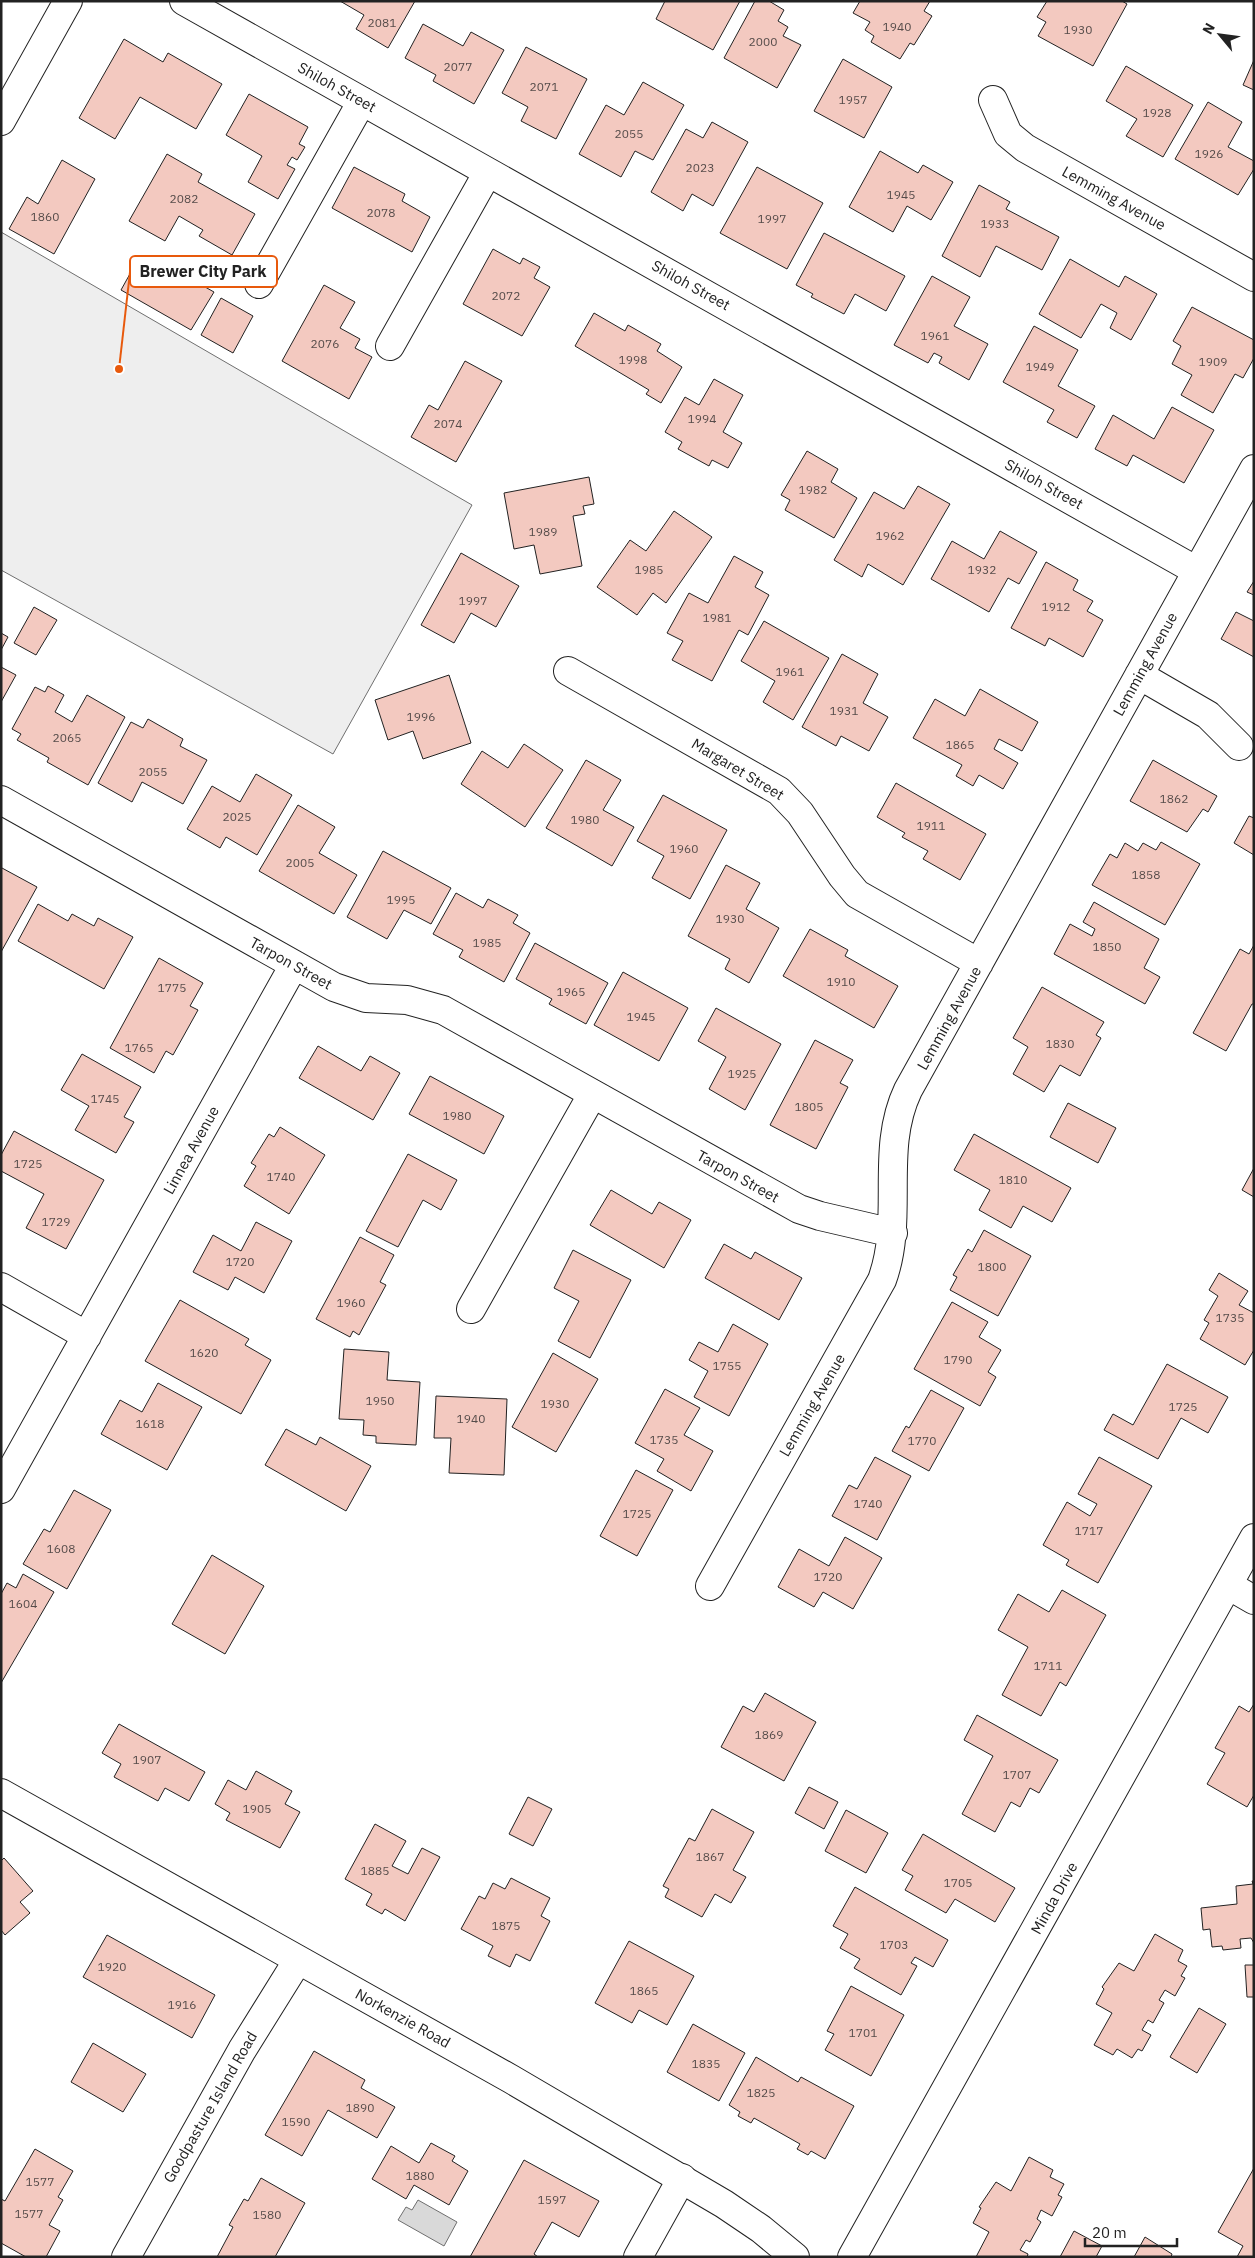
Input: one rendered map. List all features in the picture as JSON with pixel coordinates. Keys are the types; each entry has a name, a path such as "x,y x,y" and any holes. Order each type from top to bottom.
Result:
{"street":[{"path":"1,121 68,1"},
{"name":"Shiloh Street","path":"184,1 1197,571"},
{"name":"Lemming Avenue","path":"993,100 1008,134 1025,148 1254,277"},
{"path":"259,284 362,101"},
{"path":"390,346 488,172"},
{"name":"Lemming Avenue","path":"710,1586 878,1287 889,1262 893,1233 893,1142 900,1107 1254,469"},
{"name":"Margaret Street","path":"568,671 779,791 800,813 842,876 857,894 979,963"},
{"path":"1139,675 1208,715 1239,746"},
{"name":"Tarpon Street","path":"1,800 294,965 350,994 366,998 407,1000 443,1010 799,1209 820,1216 893,1233"},
{"name":"Linnea Avenue","path":"1,1489 294,965"},
{"path":"471,1309 592,1095"},
{"path":"1,1287 87,1336"},
{"name":"Minda Drive","path":"852,2257 1254,1538"},
{"path":"1228,1585 1254,1600"},
{"name":"Norkenzie Road","path":"1,1793 512,2079 682,2178 761,2228 796,2257"},
{"name":"Goodpasture Island Road","path":"126,2257 237,2058 298,1960"},
{"path":"638,2257 682,2178"}],"shaded area":[{"path":"1,232 472,505 333,754 1,570"},
{"path":"418,2200 457,2222 444,2246 398,2220 406,2207 412,2210"}],"building":[{"path":"340,1 415,1 388,48 356,29 364,15"},
{"path":"665,1 740,1 713,50 656,19"},
{"path":"755,1 769,1 784,10 778,21 788,27 783,36 801,45 777,88 724,58"},
{"path":"860,1 930,1 924,11 932,16 914,45 910,43 900,59 871,42 874,36 865,30 870,22 853,13"},
{"path":"1047,1 1122,1 1127,4 1093,66 1038,36 1046,22 1037,17"},
{"path":"423,24 463,46 471,32 504,50 474,104 433,81 436,75 405,58"},
{"path":"124,39 163,62 168,53 222,84 196,129 140,97 115,139 79,118"},
{"path":"526,47 587,79 556,139 521,121 528,107 502,93"},
{"path":"843,59 892,87 864,138 814,111"},
{"path":"1254,60 1254,90 1243,85"},
{"path":"1126,66 1193,105 1163,157 1126,136 1137,119 1106,101"},
{"path":"643,82 684,105 653,160 635,151 621,177 579,154 606,105 624,115"},
{"path":"249,94 308,127 299,144 305,147 297,160 292,157 287,165 295,169 278,199 248,182 262,156 226,135"},
{"path":"1208,102 1242,122 1228,147 1254,161 1254,169 1238,195 1175,159"},
{"path":"712,122 748,142 713,206 692,194 683,211 651,192 686,129 703,138"},
{"path":"880,151 918,173 923,165 953,182 931,220 907,206 893,232 849,207"},
{"path":"167,154 202,174 198,182 255,214 232,255 199,236 203,230 179,216 165,241 129,221"},
{"path":"62,160 95,179 54,254 9,229 27,197 38,204"},
{"path":"354,167 405,194 402,201 430,217 412,252 332,208"},
{"path":"757,167 823,203 787,269 720,233"},
{"path":"979,185 1010,202 1006,209 1059,237 1042,270 996,246 980,277 942,256"},
{"path":"824,233 905,276 886,311 855,294 844,314 811,297 813,294 796,285"},
{"path":"493,249 520,264 523,258 540,267 534,278 550,287 522,336 463,304"},
{"path":"1070,259 1119,287 1125,276 1157,294 1131,340 1110,328 1117,313 1101,304 1081,338 1039,314"},
{"path":"136,263 156,275 160,268 179,279 182,274 214,292 191,330 121,290"},
{"path":"932,276 970,297 954,326 988,344 969,380 939,363 942,357 934,353 928,363 894,345"},
{"path":"324,285 355,302 340,328 360,339 355,348 372,357 349,399 282,361"},
{"path":"221,298 253,316 233,353 201,335"},
{"path":"1192,307 1254,340 1254,358 1243,378 1235,374 1213,413 1181,395 1192,375 1172,364 1181,346 1173,341"},
{"path":"594,313 625,331 628,325 661,344 657,351 682,367 661,403 646,394 649,390 575,346"},
{"path":"1034,326 1078,350 1058,386 1095,406 1077,438 1047,422 1054,410 1003,382"},
{"path":"465,361 502,381 456,462 411,437 429,405 438,410"},
{"path":"714,379 743,395 723,432 742,443 728,468 712,460 709,466 678,449 682,442 665,432 685,397 699,405"},
{"path":"1172,407 1214,430 1184,483 1133,455 1127,466 1095,449 1113,415 1154,439"},
{"path":"807,451 838,469 831,482 857,498 834,538 785,510 790,500 781,495"},
{"path":"589,477 594,504 583,506 585,514 573,516 582,566 540,574 534,545 514,549 504,493"},
{"path":"918,486 950,504 903,585 868,564 862,577 834,560 874,492 904,509"},
{"path":"674,511 712,537 666,603 653,593 637,615 597,587 630,540 646,551"},
{"path":"1000,531 1037,552 1019,584 1008,578 989,612 931,579 952,541 984,559"},
{"path":"461,553 519,586 496,627 471,613 454,643 421,625"},
{"path":"734,556 763,572 755,587 769,595 748,635 739,630 712,681 672,660 683,641 667,633 689,593 708,603"},
{"path":"1046,562 1078,580 1073,590 1093,601 1087,611 1103,620 1083,657 1049,638 1045,646 1011,628"},
{"path":"1254,581 1254,595 1247,592"},
{"path":"34,607 57,620 36,655 14,643"},
{"path":"1236,612 1254,621 1254,657 1221,639"},
{"path":"764,621 829,658 793,720 763,702 775,681 741,661"},
{"path":"1,633 8,637 1,650"},
{"path":"842,654 878,674 863,703 888,717 869,751 841,736 836,746 802,727"},
{"path":"1,667 16,675 1,702"},
{"path":"449,675 471,743 423,759 413,731 388,740 375,700"},
{"path":"48,686 64,695 55,712 72,722 87,695 125,717 88,785 47,762 49,758 17,740 21,734 12,729 35,687 45,692"},
{"path":"980,689 1038,722 1022,751 999,739 994,749 1018,763 1003,789 979,775 973,786 956,776 962,765 913,738 935,699 965,716"},
{"path":"148,719 183,739 180,746 207,760 183,804 142,782 132,802 98,783 131,722 143,728"},
{"path":"524,744 563,770 525,827 461,784 482,751 508,768"},
{"path":"586,760 621,780 603,810 634,827 612,866 546,828"},
{"path":"1153,760 1217,796 1208,812 1203,809 1187,832 1130,801"},
{"path":"256,774 292,795 257,855 226,837 220,848 187,829 212,786 240,802"},
{"path":"896,783 986,834 960,880 923,859 928,851 902,837 905,833 877,817"},
{"path":"663,795 727,830 690,899 652,878 664,856 637,841"},
{"path":"298,805 335,827 319,853 357,875 334,914 259,871"},
{"path":"1249,816 1254,818 1254,855 1234,843"},
{"path":"1161,842 1200,864 1165,925 1092,885 1110,854 1117,858 1125,843 1138,851 1143,843 1156,850"},
{"path":"383,851 451,888 431,924 404,910 387,939 347,917"},
{"path":"726,865 760,883 746,909 779,928 749,983 725,969 730,959 688,936"},
{"path":"1,869 37,887 1,952"},
{"path":"456,893 483,908 488,899 518,915 513,923 530,933 504,982 459,957 463,950 433,934"},
{"path":"1094,902 1159,939 1144,968 1160,977 1145,1004 1054,954 1070,924 1092,936 1095,929 1083,922"},
{"path":"38,904 68,921 72,914 94,926 98,918 133,937 104,989 18,941"},
{"path":"810,929 848,950 845,956 898,986 874,1028 783,976"},
{"path":"535,943 608,983 586,1024 549,1004 552,999 516,979"},
{"path":"1254,945 1254,1004 1252,1004 1226,1051 1193,1033 1240,949 1249,954"},
{"path":"159,958 203,983 190,1006 198,1010 173,1055 166,1051 154,1073 110,1048"},
{"path":"623,972 688,1008 659,1061 594,1025"},
{"path":"1042,987 1104,1022 1096,1035 1101,1038 1080,1076 1060,1065 1044,1092 1013,1074 1028,1047 1013,1038"},
{"path":"716,1008 781,1044 745,1110 709,1089 726,1057 698,1041"},
{"path":"815,1040 853,1060 840,1083 848,1087 816,1149 770,1125"},
{"path":"318,1046 361,1071 370,1056 400,1073 373,1120 299,1078"},
{"path":"82,1054 141,1087 124,1117 134,1122 116,1153 75,1130 89,1106 61,1090"},
{"path":"430,1076 504,1116 484,1154 409,1114"},
{"path":"1068,1103 1116,1128 1098,1163 1050,1137"},
{"path":"280,1127 325,1155 289,1214 244,1186 256,1166 251,1163 269,1134 274,1137"},
{"path":"14,1131 104,1180 66,1249 26,1228 44,1194 1,1171 1,1155"},
{"path":"974,1134 1071,1188 1052,1222 1023,1206 1011,1228 979,1210 990,1190 954,1170"},
{"path":"408,1154 457,1180 441,1210 423,1200 398,1247 366,1231"},
{"path":"1254,1168 1254,1197 1242,1190"},
{"path":"611,1190 652,1214 659,1202 691,1220 664,1268 590,1225"},
{"path":"256,1222 292,1241 264,1293 235,1277 228,1290 193,1272 213,1235 241,1251"},
{"path":"984,1230 1031,1256 998,1316 950,1290 957,1277 953,1275 968,1249 972,1252"},
{"path":"360,1237 394,1255 380,1282 386,1285 359,1335 353,1331 350,1337 316,1319"},
{"path":"724,1244 751,1259 755,1252 802,1278 779,1320 705,1278"},
{"path":"573,1250 631,1280 590,1358 558,1341 579,1301 554,1288"},
{"path":"1219,1273 1248,1291 1239,1305 1254,1313 1254,1350 1245,1365 1200,1339 1209,1323 1204,1320 1218,1296 1209,1290"},
{"path":"180,1300 249,1339 245,1345 271,1360 241,1414 145,1361"},
{"path":"952,1302 988,1322 979,1337 1001,1350 988,1372 996,1377 980,1406 914,1369"},
{"path":"733,1324 768,1344 729,1416 694,1397 708,1371 689,1360 699,1342 718,1352"},
{"path":"344,1349 389,1352 387,1380 420,1382 416,1445 376,1443 376,1436 363,1435 364,1420 339,1419"},
{"path":"553,1353 598,1379 556,1452 512,1427"},
{"path":"1167,1364 1228,1397 1208,1433 1181,1418 1158,1459 1104,1430 1113,1414 1133,1425"},
{"path":"158,1383 202,1407 167,1470 101,1434 120,1400 142,1412"},
{"path":"665,1389 700,1408 684,1435 713,1451 691,1491 657,1471 664,1459 635,1443"},
{"path":"931,1390 964,1408 929,1471 892,1451 906,1426 909,1428"},
{"path":"436,1396 507,1399 504,1475 449,1473 451,1438 434,1438"},
{"path":"286,1429 316,1445 320,1437 371,1466 346,1511 265,1465"},
{"path":"875,1457 911,1476 877,1540 832,1516 849,1485 857,1489"},
{"path":"1099,1457 1152,1486 1098,1583 1066,1565 1069,1560 1043,1545 1067,1502 1090,1516 1097,1504 1078,1494"},
{"path":"636,1470 673,1490 637,1556 600,1536"},
{"path":"74,1490 111,1510 67,1589 23,1564 44,1529 50,1532"},
{"path":"845,1537 882,1558 853,1609 823,1592 814,1607 778,1587 799,1549 829,1566"},
{"path":"212,1555 264,1586 225,1654 172,1624"},
{"path":"23,1574 54,1592 1,1683 1,1594 7,1583 16,1588"},
{"path":"1062,1590 1106,1615 1066,1686 1060,1682 1041,1716 1002,1695 1028,1647 998,1630 1018,1594 1049,1612"},
{"path":"765,1693 816,1722 784,1781 721,1747 743,1706 754,1712"},
{"path":"1254,1704 1254,1795 1247,1807 1207,1784 1225,1753 1215,1748 1239,1706 1249,1712"},
{"path":"977,1715 1058,1760 1039,1793 1030,1788 1020,1807 1011,1802 995,1832 962,1814 993,1756 964,1740"},
{"path":"119,1724 205,1772 189,1801 165,1788 158,1801 114,1777 121,1764 102,1753"},
{"path":"256,1771 292,1791 285,1804 300,1812 280,1848 226,1820 230,1813 215,1804 228,1780 246,1790"},
{"path":"809,1787 838,1802 824,1829 795,1813"},
{"path":"528,1797 552,1809 533,1846 509,1834"},
{"path":"712,1809 754,1832 733,1870 746,1877 731,1903 715,1894 702,1917 665,1897 669,1889 663,1886 689,1838 695,1841"},
{"path":"846,1810 888,1833 866,1873 825,1851"},
{"path":"375,1824 406,1841 392,1866 408,1874 422,1848 440,1857 405,1921 385,1909 382,1914 366,1905 372,1894 345,1879"},
{"path":"923,1834 1015,1888 995,1922 955,1899 946,1913 905,1890 913,1876 902,1870"},
{"path":"4,1858 33,1891 20,1902 30,1913 5,1935 1,1930 1,1861"},
{"path":"511,1878 550,1898 541,1916 550,1921 530,1961 516,1954 510,1967 488,1956 493,1946 461,1929 479,1896 485,1899 493,1883 505,1889"},
{"path":"1252,1881 1254,1881 1254,1943 1251,1938 1240,1939 1241,1948 1223,1950 1222,1946 1212,1947 1210,1929 1203,1930 1201,1908 1237,1904 1236,1886 1253,1884"},
{"path":"855,1887 948,1940 933,1967 915,1957 911,1963 917,1966 901,1995 854,1968 860,1959 840,1948 848,1934 833,1926"},
{"path":"1155,1934 1183,1950 1178,1961 1187,1966 1181,1976 1185,1978 1175,1996 1165,1990 1159,2000 1164,2003 1153,2023 1148,2020 1142,2030 1151,2035 1142,2051 1138,2049 1132,2058 1117,2049 1113,2055 1094,2045 1112,2013 1096,2004 1104,1989 1102,1987 1119,1963 1134,1971"},
{"path":"107,1935 215,1995 192,2038 83,1977"},
{"path":"629,1941 694,1976 667,2025 639,2010 632,2023 595,2003"},
{"path":"1245,1965 1254,1965 1254,1997 1247,1997"},
{"path":"851,1986 904,2015 871,2076 825,2050 834,2034 827,2031"},
{"path":"1199,2008 1226,2024 1197,2073 1170,2057"},
{"path":"693,2024 745,2053 719,2101 667,2072"},
{"path":"93,2043 146,2074 123,2112 71,2082"},
{"path":"314,2051 365,2080 361,2088 395,2107 377,2138 328,2110 302,2156 265,2135"},
{"path":"756,2057 798,2082 801,2077 854,2106 825,2159 811,2151 808,2155 797,2149 800,2144 754,2118 751,2123 738,2116 740,2112 729,2105"},
{"path":"431,2143 455,2156 452,2161 468,2171 449,2205 414,2185 406,2199 372,2179 391,2146 419,2163"},
{"path":"35,2149 73,2171 58,2197 63,2200 49,2225 60,2231 46,2257 26,2257 1,2243 1,2199 5,2201"},
{"path":"1029,2157 1053,2170 1050,2177 1064,2184 1058,2195 1062,2197 1052,2216 1041,2210 1037,2219 1041,2222 1030,2242 1026,2240 1020,2250 1028,2254 1027,2257 976,2257 989,2232 973,2223 981,2208 979,2207 996,2182 1011,2191"},
{"path":"524,2160 599,2201 579,2237 552,2222 534,2254 538,2257 470,2257"},
{"path":"1254,2168 1254,2257 1237,2257 1243,2246 1218,2232"},
{"path":"261,2178 305,2203 275,2257 217,2257 233,2227 229,2225 244,2199 248,2201"},
{"path":"1074,2231 1102,2246 1096,2257 1060,2257"},
{"path":"1145,2237 1172,2254 1171,2257 1134,2257"}],"place":[{"name":"Brewer City Park","path":"119,369"}]}
